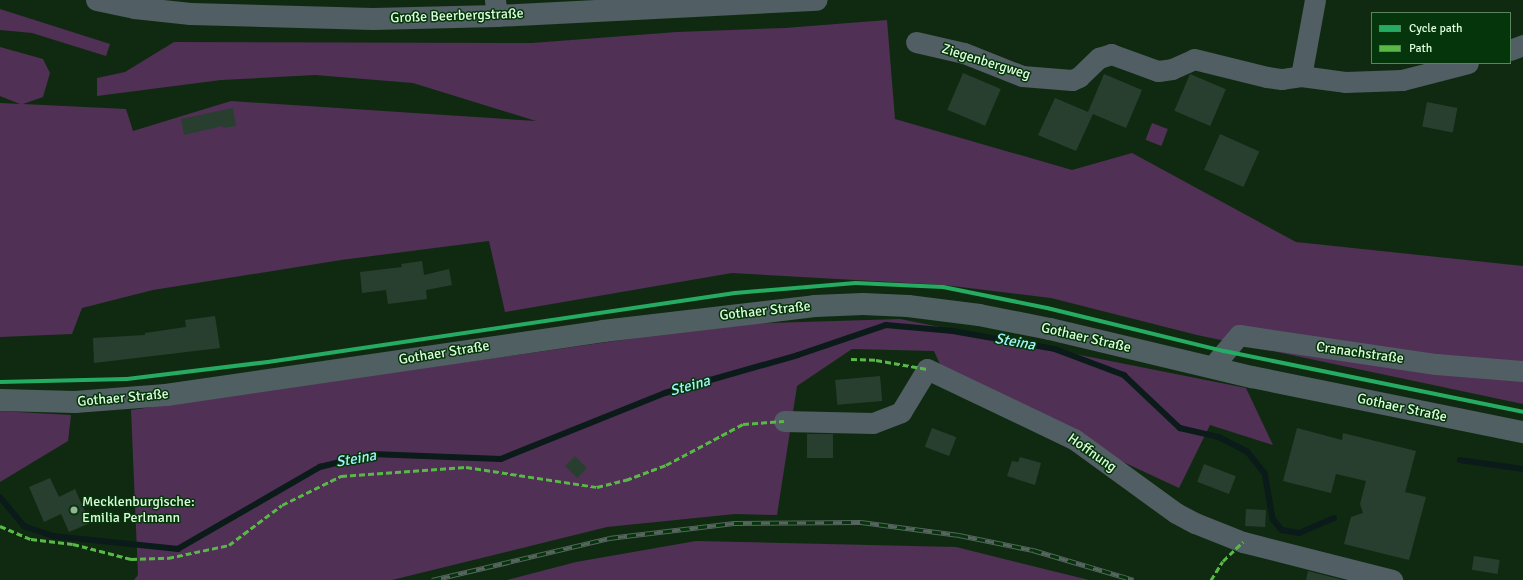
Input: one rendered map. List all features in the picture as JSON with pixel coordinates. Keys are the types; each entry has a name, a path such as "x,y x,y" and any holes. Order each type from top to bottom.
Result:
{"main road":[{"name":"Gothaer Straße","path":"0,400 75,402 166,395 596,332 770,310 855,304 908,306 979,315 1212,367 1523,432"}],"street":[{"name":"Große Beerbergstraße","path":"97,0 163,12 282,18 496,8 817,0"},
{"path":"1301,76 1315,0"},
{"name":"Ziegenbergweg","path":"916,42 964,53 1022,76 1072,80 1079,77 1099,58 1111,54 1158,71 1172,70 1194,59 1267,77 1282,79 1301,76 1370,82 1424,75 1464,64"},
{"path":"1511,50 1523,45"},
{"name":"Cranachstraße","path":"1212,367 1239,335 1436,364 1523,371"},
{"name":"Hoffnung","path":"784,420 872,423 901,412 927,369 1074,439 1176,513 1195,523 1243,542 1392,580"}],"shaded area":[{"path":"0,9 110,44 106,56 32,33 0,30"},
{"path":"887,20 895,119 1072,170 1132,153 1296,242 1523,266 1523,404 1197,335 1051,298 944,285 732,273 505,312 489,241 341,260 153,290 82,308 72,334 0,337 0,103 20,104 0,96 0,47 43,59 50,73 43,97 23,104 126,109 133,131 231,101 536,121 413,83 315,75 221,80 97,96 97,78 125,72 174,42 532,43 677,32 785,28"},
{"path":"1152,123 1168,129 1161,146 1146,140"},
{"path":"900,319 1246,388 1273,445 1210,425 1179,488 947,380 934,351 852,349 797,386 777,515 735,514 607,527 392,580 134,580 138,575 131,410 733,324"},
{"path":"0,411 71,415 68,441 0,482"},
{"path":"696,541 956,547 1089,580 507,580 576,562"}],"building":[{"path":"963,73 1001,89 985,126 947,110"},
{"path":"1104,74 1142,90 1126,128 1093,114 1076,151 1038,135 1055,98 1088,112"},
{"path":"1190,74 1226,89 1210,126 1174,111"},
{"path":"1427,102 1457,108 1453,132 1422,127"},
{"path":"233,108 236,126 223,128 223,126 184,135 181,119"},
{"path":"1220,134 1259,151 1243,187 1204,170"},
{"path":"422,261 424,275 449,269 452,285 426,290 427,299 388,304 386,290 362,293 360,272 402,267 401,264"},
{"path":"215,316 220,348 94,363 93,338 145,335 145,333 186,327 185,320"},
{"path":"880,376 882,401 837,405 835,380"},
{"path":"932,428 956,437 949,456 925,447"},
{"path":"1297,428 1342,440 1343,433 1416,451 1405,492 1426,497 1409,560 1344,544 1351,517 1363,513 1360,504 1366,481 1336,474 1331,493 1283,481"},
{"path":"807,434 833,434 833,458 807,458"},
{"path":"575,456 587,468 577,478 565,466"},
{"path":"1020,457 1041,463 1035,485 1007,476 1012,461 1018,462"},
{"path":"1204,464 1236,476 1229,494 1197,482"},
{"path":"50,478 59,497 75,489 90,523 69,532 61,514 44,522 29,487"},
{"path":"1246,509 1266,510 1265,527 1245,526"},
{"path":"1474,556 1500,560 1497,574 1472,570"},
{"path":"1308,571 1343,580 1306,580"}],"waterway":[{"name":"Steina","path":"0,497 24,526 53,536 178,549 320,467 372,454 501,459 665,393 798,355 886,325 953,331 1055,349 1124,375 1180,428 1219,437 1247,451 1265,473 1273,519 1282,530 1299,533 1334,518"},
{"name":"Steina","path":"1460,460 1523,469"}],"railway":[{"path":"432,580 609,538 734,523 861,522 959,535 1033,550 1134,580"}],"marked path":[{"path":"851,359 876,360 927,369"},
{"path":"0,526 31,539 73,544 131,559 168,558 229,545 282,505 341,476 466,467 597,487 626,480 666,465 743,424 784,421"},
{"path":"1211,580 1223,561 1243,542"}],"cycle path":[{"path":"0,382 127,379 268,362 735,293 856,283 943,287 1047,308 1224,351 1523,412"}],"place":[{"name":"Mecklenburgische: Emilia Perlmann","path":"74,510"}]}
